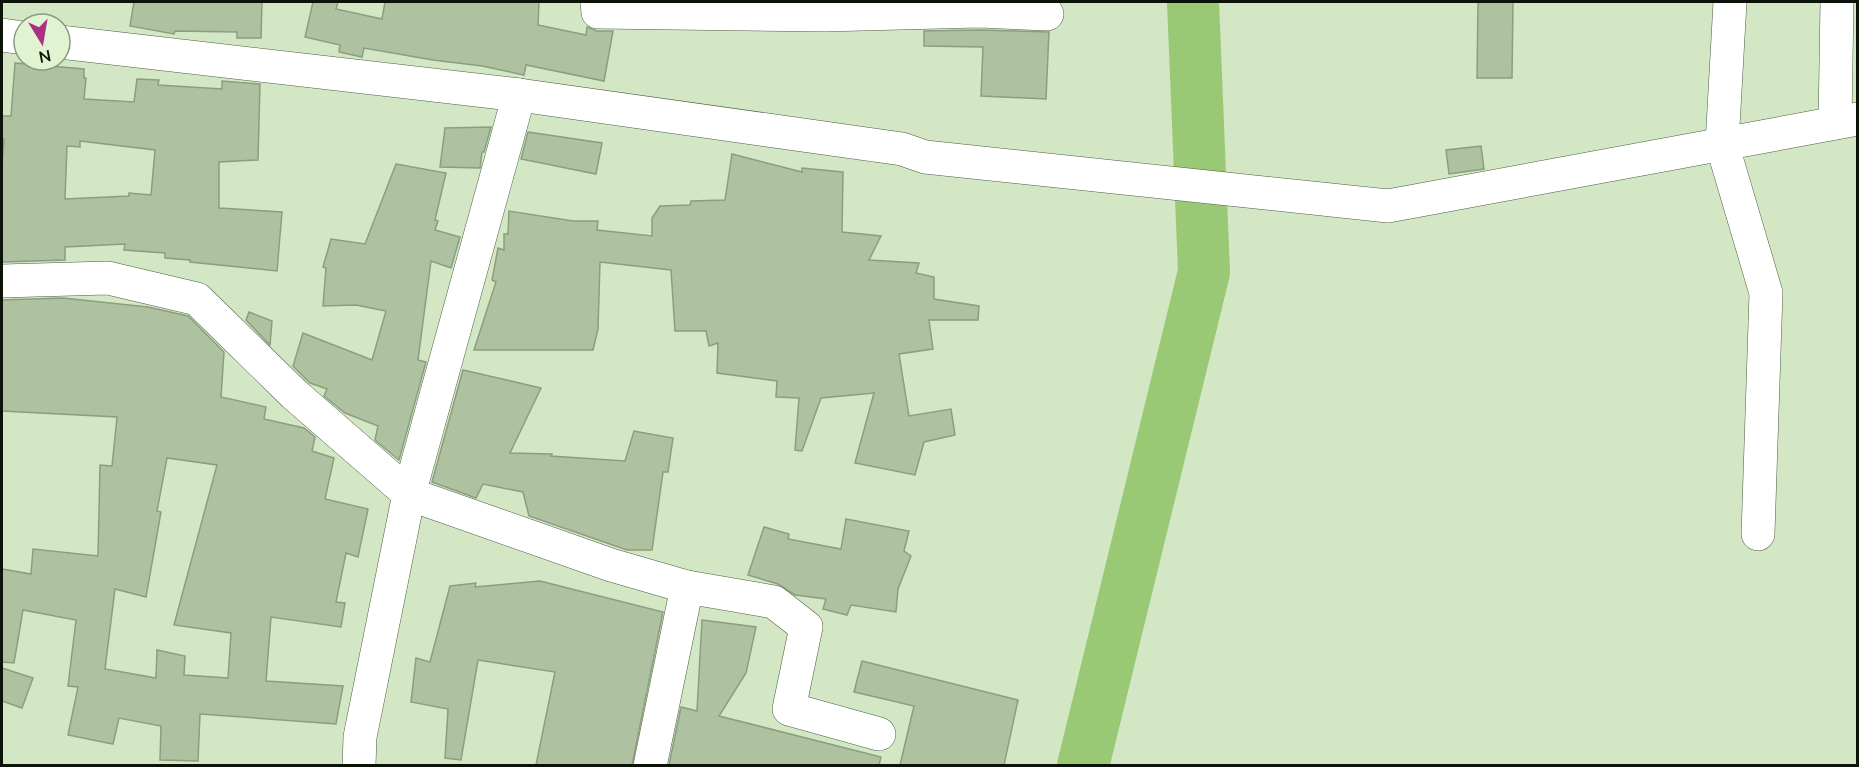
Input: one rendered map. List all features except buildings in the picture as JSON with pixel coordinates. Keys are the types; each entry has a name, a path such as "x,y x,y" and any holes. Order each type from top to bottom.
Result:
{"street":[{"path":"597,2 598,12 824,15 979,6 1047,14"},
{"path":"1730,2 1722,144 1766,293 1758,534"},
{"path":"72,43 519,95 902,149 924,157 1388,206 1846,121 1837,2"},
{"path":"360,765 360,737 409,494 519,95"},
{"path":"2,281 108,278 197,299 294,394 409,494 611,565 687,587 774,602 806,627 789,710 879,734"},
{"path":"650,765 687,587"}],"waterway":[{"path":"1083,766 1204,272 1193,2"}]}
